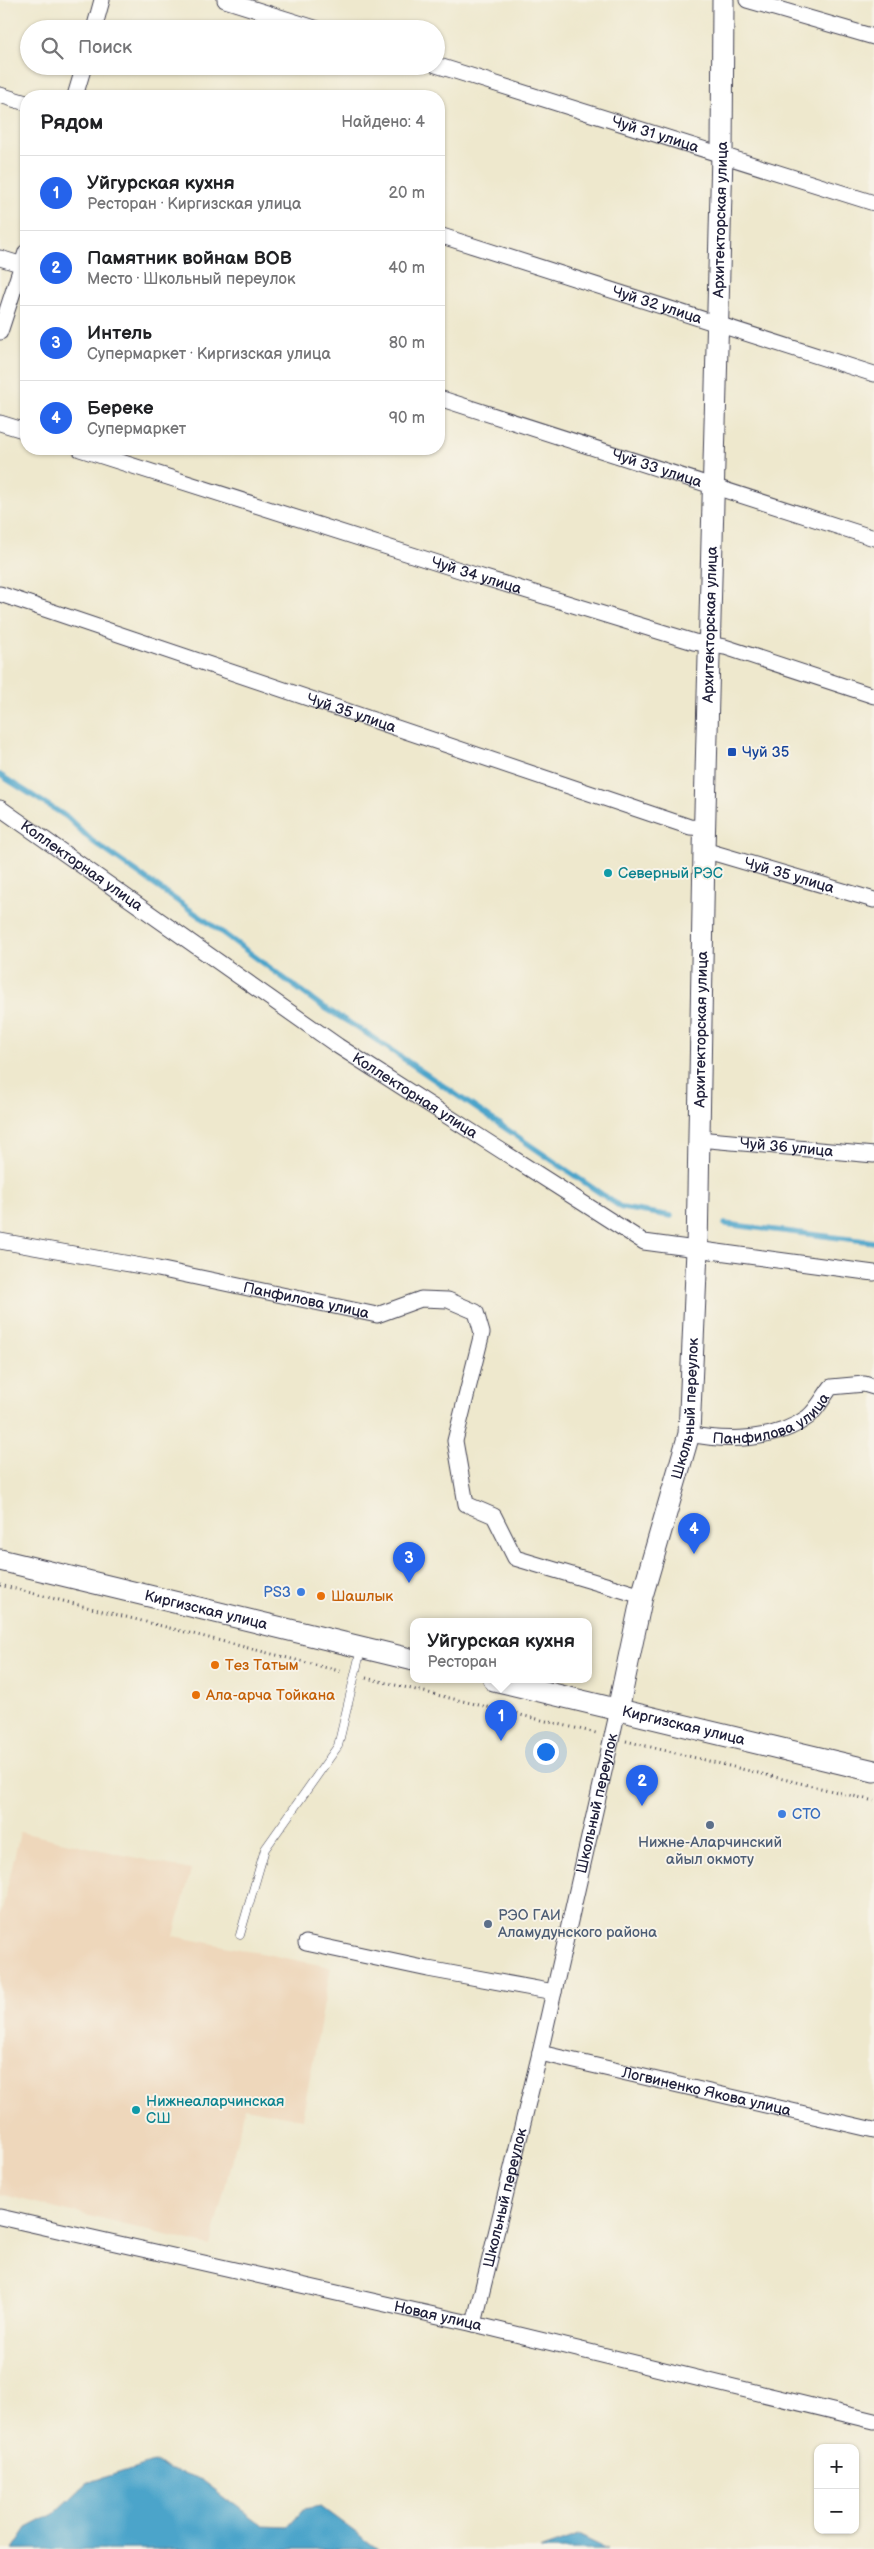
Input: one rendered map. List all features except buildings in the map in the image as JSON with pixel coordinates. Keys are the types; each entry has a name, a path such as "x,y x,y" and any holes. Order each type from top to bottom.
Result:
{"street":[{"path":"96,20 102,0"},
{"path":"225,0 289,20"},
{"name":"Архитекторская улица","path":"696,1250 724,0"},
{"path":"747,0 874,37"},
{"name":"Чуй 31 улица","path":"445,69 874,203"},
{"path":"77,90 81,75"},
{"path":"0,95 20,101"},
{"name":"Чуй 32 улица","path":"445,237 874,374"},
{"path":"0,258 20,260"},
{"path":"0,332 20,275"},
{"name":"Чуй 33 улица","path":"445,400 874,538"},
{"path":"0,423 20,429"},
{"name":"Чуй 34 улица","path":"99,455 490,580 694,642 725,647 874,696"},
{"name":"Чуй 35 улица","path":"0,594 690,827 706,828"},
{"name":"Коллекторная улица","path":"0,808 338,1046 644,1242 874,1273"},
{"name":"Чуй 35 улица","path":"704,850 874,900"},
{"name":"Чуй 36 улица","path":"698,1138 874,1154"},
{"name":"Панфилова улица","path":"0,1241 158,1269 377,1314 421,1299 448,1300 476,1312 482,1334 455,1441 466,1504 494,1516 515,1558 642,1596"},
{"name":"Школьный переулок","path":"474,2324 540,2053 642,1596 688,1434 696,1250"},
{"name":"Панфилова улица","path":"688,1434 729,1439 778,1434 809,1417 831,1387 864,1384 874,1387"},
{"name":"Киргизская улица","path":"0,1560 410,1659"},
{"name":"Киргизская улица","path":"506,1683 874,1771"},
{"path":"306,1943 428,1969 554,1992"},
{"name":"Логвиненко Якова улица","path":"540,2053 874,2130"},
{"name":"Новая улица","path":"0,2217 474,2324 874,2421"}],"lane":[{"path":"240,1935 266,1849 338,1746 362,1648"}],"path":[{"path":"0,1584 355,1676 874,1801"}],"shaded area":[{"path":"20,1832 191,1870 174,1936 331,1967 302,2119 245,2108 210,2246 0,2194 0,1911 2,1911"}],"water":[{"path":"153,2462 202,2480 263,2526 288,2527 303,2510 321,2507 378,2549 13,2549 27,2528 54,2514 87,2483"},
{"path":"578,2535 607,2549 540,2549 542,2548"}],"waterway":[{"path":"0,775 67,817 92,841 216,928 320,1005 363,1031 622,1208 671,1216"},
{"path":"725,1224 874,1242"}],"place":[{"name":"Чуй 35","path":"732,752"},
{"name":"Северный РЭС","path":"608,873"},
{"name":"Береке","path":"694,1554"},
{"name":"Интель","path":"409,1583"},
{"name":"PS3","path":"301,1592"},
{"name":"Шашлык","path":"321,1596"},
{"name":"Тез Татым","path":"215,1665"},
{"name":"Ала-арча Тойкана","path":"196,1695"},
{"name":"Уйгурская кухня","path":"501,1741"},
{"name":"Памятник войнам ВОВ","path":"642,1806"},
{"name":"СТО","path":"782,1814"},
{"name":"Нижне-Аларчинский айыл окмоту","path":"710,1825"},
{"name":"РЭО ГАИ Аламудунского района","path":"488,1924"},
{"name":"Нижнеаларчинская СШ","path":"136,2110"}]}
